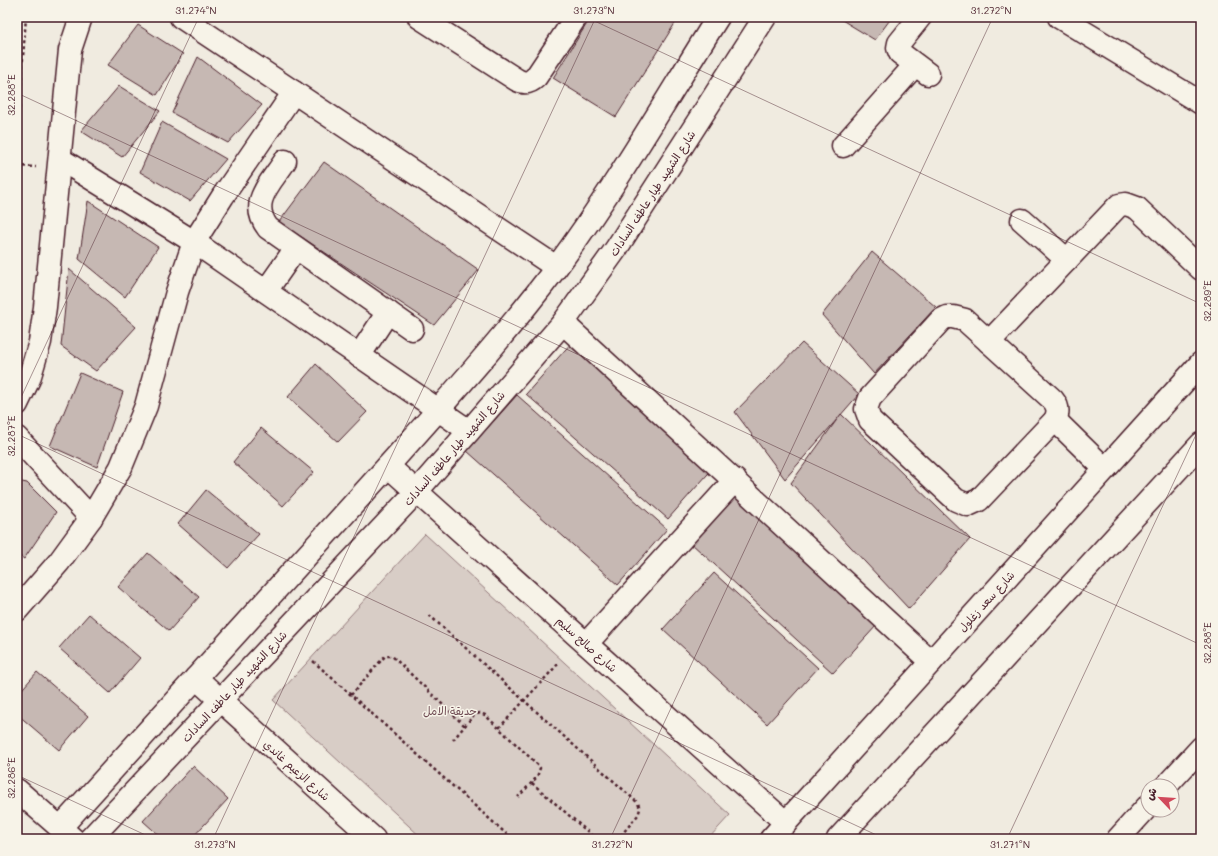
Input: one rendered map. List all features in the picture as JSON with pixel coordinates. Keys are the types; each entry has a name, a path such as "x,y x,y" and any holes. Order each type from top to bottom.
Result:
{"street":[{"path":"17,404 28,379 40,342 45,307 70,50 81,17"},
{"path":"181,17 556,267"},
{"path":"419,17 517,80 527,83 536,77 576,17"},
{"path":"17,790 67,833 196,678 438,410 523,310 556,267 606,195 718,17"},
{"name":"شارع الشهيد طيار عاطف السادات","path":"90,839 417,491 564,323 616,249 766,17"},
{"path":"843,146 922,70 898,51 898,46 920,17"},
{"path":"1059,17 1201,103"},
{"path":"17,610 59,562 91,518 121,467 146,406 177,292 194,242 223,196 294,92"},
{"path":"251,155 281,166 259,203 262,221 268,228 412,329"},
{"path":"60,159 194,242 469,431"},
{"path":"989,342 1116,208 1120,206 1126,204 1137,208 1201,269"},
{"path":"1022,220 1067,260"},
{"path":"266,292 296,248"},
{"path":"359,356 388,312"},
{"path":"953,316 965,320 989,342 1056,404 1058,415 1055,420 978,500 968,505 956,500 870,420 866,409 870,398 941,320 946,317 953,316"},
{"path":"564,323 931,662"},
{"name":"شارع سعد زغلول","path":"771,839 1201,363"},
{"path":"1055,420 1105,469"},
{"path":"17,438 91,518"},
{"path":"838,839 1201,444"},
{"name":"شارع صالح سليم","path":"388,466 786,823"},
{"path":"586,643 735,480"},
{"name":"شارع الزعيم غاندي","path":"196,678 374,839"},
{"path":"1173,778 1201,748"},
{"path":"1118,839 1140,815"}],"path":[{"path":"17,139 26,17"},
{"path":"428,615 638,803 640,809 638,815 618,839"},
{"path":"351,695 385,656 392,656 465,726"},
{"path":"313,661 512,839"},
{"path":"499,728 525,702 559,663"},
{"path":"453,740 474,715 480,713 485,715 540,768 539,774 518,797"},
{"path":"532,783 596,839"}],"green space":[{"name":"حديقة الامل","path":"425,534 730,815 708,839 423,839 273,700"}],"building":[{"path":"591,17 679,17 616,117 553,78"},
{"path":"837,17 892,17 875,40"},
{"path":"138,25 183,54 157,95 108,65"},
{"path":"198,57 262,105 228,143 172,113"},
{"path":"119,86 160,111 122,157 81,131"},
{"path":"162,122 226,159 190,201 140,172"},
{"path":"324,162 479,270 434,325 279,222"},
{"path":"88,201 158,247 125,297 79,259"},
{"path":"872,252 936,307 874,374 822,315"},
{"path":"69,269 136,327 96,371 61,346"},
{"path":"573,341 715,466 668,519 526,394"},
{"path":"802,343 859,394 785,479 735,412"},
{"path":"316,364 367,412 338,442 288,397"},
{"path":"80,373 123,392 97,467 50,446"},
{"path":"517,395 667,529 618,585 467,451"},
{"path":"841,414 970,539 909,609 791,483"},
{"path":"261,428 314,472 283,506 233,462"},
{"path":"17,481 27,483 56,512 24,559 17,554"},
{"path":"206,490 259,534 228,568 178,524"},
{"path":"735,495 877,625 833,673 691,543"},
{"path":"148,553 199,597 169,631 118,587"},
{"path":"714,573 818,668 767,724 663,629"},
{"path":"89,614 140,658 110,693 59,648"},
{"path":"37,672 88,716 59,750 17,714 17,695"},
{"path":"193,766 228,799 191,839 163,839 143,821"}]}
